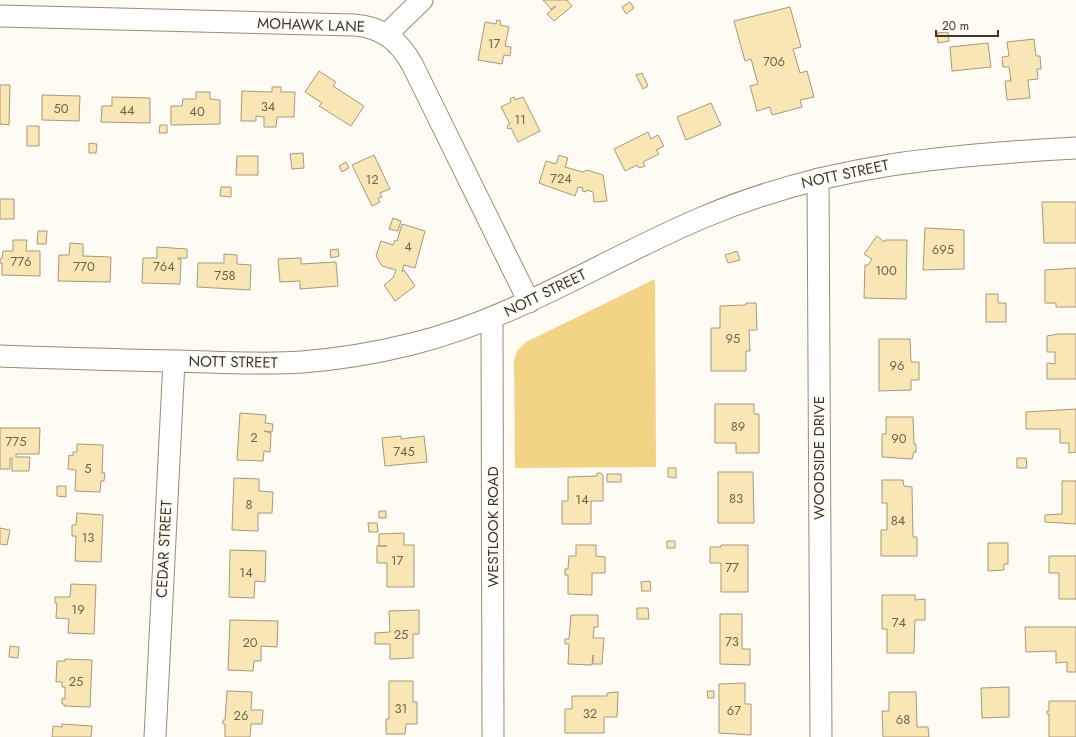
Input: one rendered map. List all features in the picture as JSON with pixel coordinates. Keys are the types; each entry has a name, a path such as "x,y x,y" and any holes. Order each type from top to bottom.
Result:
{"street":[{"path":"387,34 422,0"},
{"name":"MOHAWK LANE","path":"0,16 354,25 373,28 387,34 402,48 412,64 529,302"},
{"name":"NOTT STREET","path":"0,356 266,363 330,359 415,344 492,318 529,302 704,217 756,197 870,167 919,160 1076,148"},
{"name":"WOODSIDE DRIVE","path":"818,180 821,737"},
{"name":"WESTLOOK ROAD","path":"492,318 493,737"},
{"name":"CEDAR STREET","path":"155,737 174,361"}],"shaded area":[{"path":"655,279 656,467 515,468 514,361 517,351 526,342"}],"building":[{"path":"543,0 567,0 572,6 554,21 547,14 556,6 551,9"},
{"path":"630,2 634,8 626,14 622,7"},
{"path":"790,7 801,47 793,49 800,73 807,71 814,97 800,100 802,107 772,115 770,107 757,111 750,86 758,84 751,59 745,61 734,21"},
{"path":"497,20 501,21 500,25 509,27 505,46 511,47 510,56 504,55 502,64 478,60 485,22 496,24"},
{"path":"948,32 949,41 938,43 937,33"},
{"path":"1034,39 1036,56 1040,56 1041,69 1037,69 1038,79 1028,80 1030,98 1007,100 1005,81 1011,81 1009,67 1003,67 1002,57 1009,56 1007,42"},
{"path":"988,43 991,67 952,71 950,47"},
{"path":"319,71 336,82 333,86 364,106 351,126 319,106 322,103 305,92"},
{"path":"642,73 648,86 643,89 636,75"},
{"path":"0,85 10,85 9,125 0,124"},
{"path":"272,87 281,87 281,92 295,92 294,117 277,117 276,127 264,127 264,117 256,116 256,121 241,121 242,91 272,92"},
{"path":"196,92 210,92 210,99 220,100 220,124 171,125 171,106 182,106 183,99 196,99"},
{"path":"42,95 80,96 79,121 42,120"},
{"path":"112,97 150,98 150,123 101,122 102,106 112,106"},
{"path":"514,97 515,100 523,97 540,131 518,142 511,128 508,129 507,126 510,124 501,107 511,102 510,99"},
{"path":"711,103 721,125 686,140 677,117"},
{"path":"160,125 167,125 167,133 159,133"},
{"path":"27,126 39,126 39,146 27,146"},
{"path":"648,132 651,139 658,135 664,146 656,150 659,154 643,162 645,166 639,168 637,165 625,171 614,149"},
{"path":"89,143 97,144 96,153 89,153"},
{"path":"303,153 304,168 292,169 290,154"},
{"path":"374,155 390,189 380,193 382,197 378,198 380,202 372,206 352,165"},
{"path":"559,155 568,158 565,167 583,172 587,170 603,175 607,201 594,202 593,192 587,190 586,192 582,191 583,188 578,187 575,196 539,183 546,161 556,164"},
{"path":"237,156 258,156 258,175 236,175"},
{"path":"346,162 349,168 342,172 339,166"},
{"path":"221,187 231,187 231,197 220,196"},
{"path":"0,199 14,199 14,219 0,219"},
{"path":"1042,202 1076,202 1076,243 1044,243"},
{"path":"393,218 401,221 398,231 389,229"},
{"path":"402,224 425,231 415,268 404,265 402,272 404,270 415,286 395,301 384,285 393,278 396,270 382,266 376,256 381,241 393,245 395,240 397,241"},
{"path":"925,228 964,230 964,269 923,270"},
{"path":"38,231 47,231 46,244 37,244"},
{"path":"877,236 884,242 885,240 907,240 906,299 864,298 865,265 868,265 872,259 864,254"},
{"path":"13,240 27,240 26,251 40,251 40,276 2,275 2,263 0,263 0,259 2,259 3,251 13,251"},
{"path":"70,243 83,244 83,256 111,257 110,282 58,281 59,255 69,255"},
{"path":"157,247 187,249 187,258 178,258 181,259 180,284 142,283 143,258 157,258"},
{"path":"338,249 339,256 331,258 330,250"},
{"path":"737,251 740,260 728,263 725,255"},
{"path":"224,254 237,255 237,264 251,265 250,290 197,287 198,263 224,263"},
{"path":"301,258 301,264 336,262 338,286 300,289 300,281 280,282 278,259"},
{"path":"1076,268 1076,307 1056,307 1056,303 1045,303 1045,270"},
{"path":"986,294 998,294 998,303 1006,303 1006,322 986,322"},
{"path":"746,303 756,303 757,330 749,330 750,351 746,351 746,371 711,371 711,328 720,328 720,306 746,305"},
{"path":"1058,334 1076,334 1076,379 1047,379 1047,363 1055,364 1055,352 1047,352 1047,336"},
{"path":"879,339 910,339 911,362 919,362 919,380 911,380 911,390 879,391"},
{"path":"715,404 754,404 754,414 759,414 759,453 736,453 736,443 715,443"},
{"path":"1076,409 1076,452 1069,453 1069,443 1060,443 1060,429 1026,429 1026,412"},
{"path":"240,413 266,415 265,423 273,424 272,432 264,431 271,433 270,452 264,451 263,461 237,460"},
{"path":"886,417 913,417 914,444 916,444 916,452 914,452 912,459 882,457 882,434 886,434"},
{"path":"0,428 40,428 39,454 16,454 16,457 30,457 29,471 12,471 12,458 10,458 10,469 0,469"},
{"path":"401,436 401,439 424,436 427,462 385,466 382,438"},
{"path":"77,444 103,445 102,473 105,473 104,481 101,481 100,492 75,491 76,470 68,469 69,455 73,456 73,452 77,452"},
{"path":"1017,458 1026,458 1027,468 1017,468"},
{"path":"668,468 676,468 676,478 668,477"},
{"path":"718,472 753,472 754,523 718,523"},
{"path":"597,473 601,473 603,476 603,501 591,501 591,524 562,524 562,501 568,501 568,477 597,476"},
{"path":"607,474 621,474 621,482 607,482"},
{"path":"234,478 259,479 259,491 273,492 272,513 258,513 258,531 232,530"},
{"path":"882,480 903,480 904,486 912,487 913,537 917,537 917,556 881,556 881,530 887,530 887,503 882,503"},
{"path":"1062,481 1076,481 1076,524 1045,522 1045,515 1062,514"},
{"path":"57,486 66,486 66,497 57,496"},
{"path":"379,511 386,511 386,518 379,518"},
{"path":"77,513 103,515 101,562 75,561 76,536 72,536 72,525 76,525"},
{"path":"368,523 377,523 378,532 369,532"},
{"path":"0,528 10,530 7,545 0,544"},
{"path":"404,533 404,545 414,545 414,587 387,587 387,563 377,563 377,546 379,546 379,534"},
{"path":"667,541 675,541 675,548 667,548"},
{"path":"988,543 1008,543 1008,564 1004,564 1004,570 988,571"},
{"path":"576,545 596,545 596,556 605,557 605,573 592,573 592,595 568,594 568,575 565,575 565,569 568,569 569,556 576,556"},
{"path":"721,545 748,545 748,592 721,592 721,563 710,563 710,547 721,547"},
{"path":"230,550 266,551 265,582 255,581 254,598 229,597"},
{"path":"1049,556 1076,556 1076,599 1059,599 1059,573 1049,573"},
{"path":"650,581 651,591 642,591 641,582"},
{"path":"71,584 96,585 94,634 68,633 69,619 56,618 57,603 55,603 55,597 70,597"},
{"path":"882,595 915,595 915,600 925,599 925,620 915,620 914,653 887,653 887,629 882,629"},
{"path":"637,608 648,608 649,619 637,619"},
{"path":"419,610 419,634 413,634 413,658 390,659 390,644 375,644 375,633 390,632 389,611"},
{"path":"720,614 742,614 742,649 750,649 750,665 720,664"},
{"path":"571,615 598,615 598,627 594,627 593,638 604,638 602,664 593,664 593,655 592,665 568,664 569,644 565,644 565,639 569,639"},
{"path":"230,620 278,621 277,647 261,646 261,661 254,661 253,671 228,670"},
{"path":"1025,627 1076,627 1076,672 1067,672 1067,662 1056,663 1056,651 1026,652"},
{"path":"10,646 19,647 18,658 9,657"},
{"path":"65,659 92,660 90,707 64,706 64,704 62,704 62,698 65,699 65,687 62,687 62,682 56,682 57,661 65,661"},
{"path":"389,681 413,681 413,702 417,702 417,724 406,724 405,734 386,734 386,719 389,719"},
{"path":"745,683 745,704 751,704 751,735 719,733 719,684"},
{"path":"1009,687 1009,717 982,718 981,688"},
{"path":"227,691 252,692 251,710 263,710 262,724 251,724 250,737 225,737 225,724 223,724 223,720 225,720"},
{"path":"707,691 714,691 714,698 708,698"},
{"path":"618,692 617,717 604,717 604,733 565,733 565,709 572,709 572,696 607,696 607,693"},
{"path":"889,692 916,692 917,727 928,727 929,737 883,737 882,711 889,711"},
{"path":"1049,701 1076,701 1076,737 1049,737 1049,714 1047,714 1047,711 1049,711"},
{"path":"62,724 92,726 91,737 52,737 53,726 62,727"}]}
